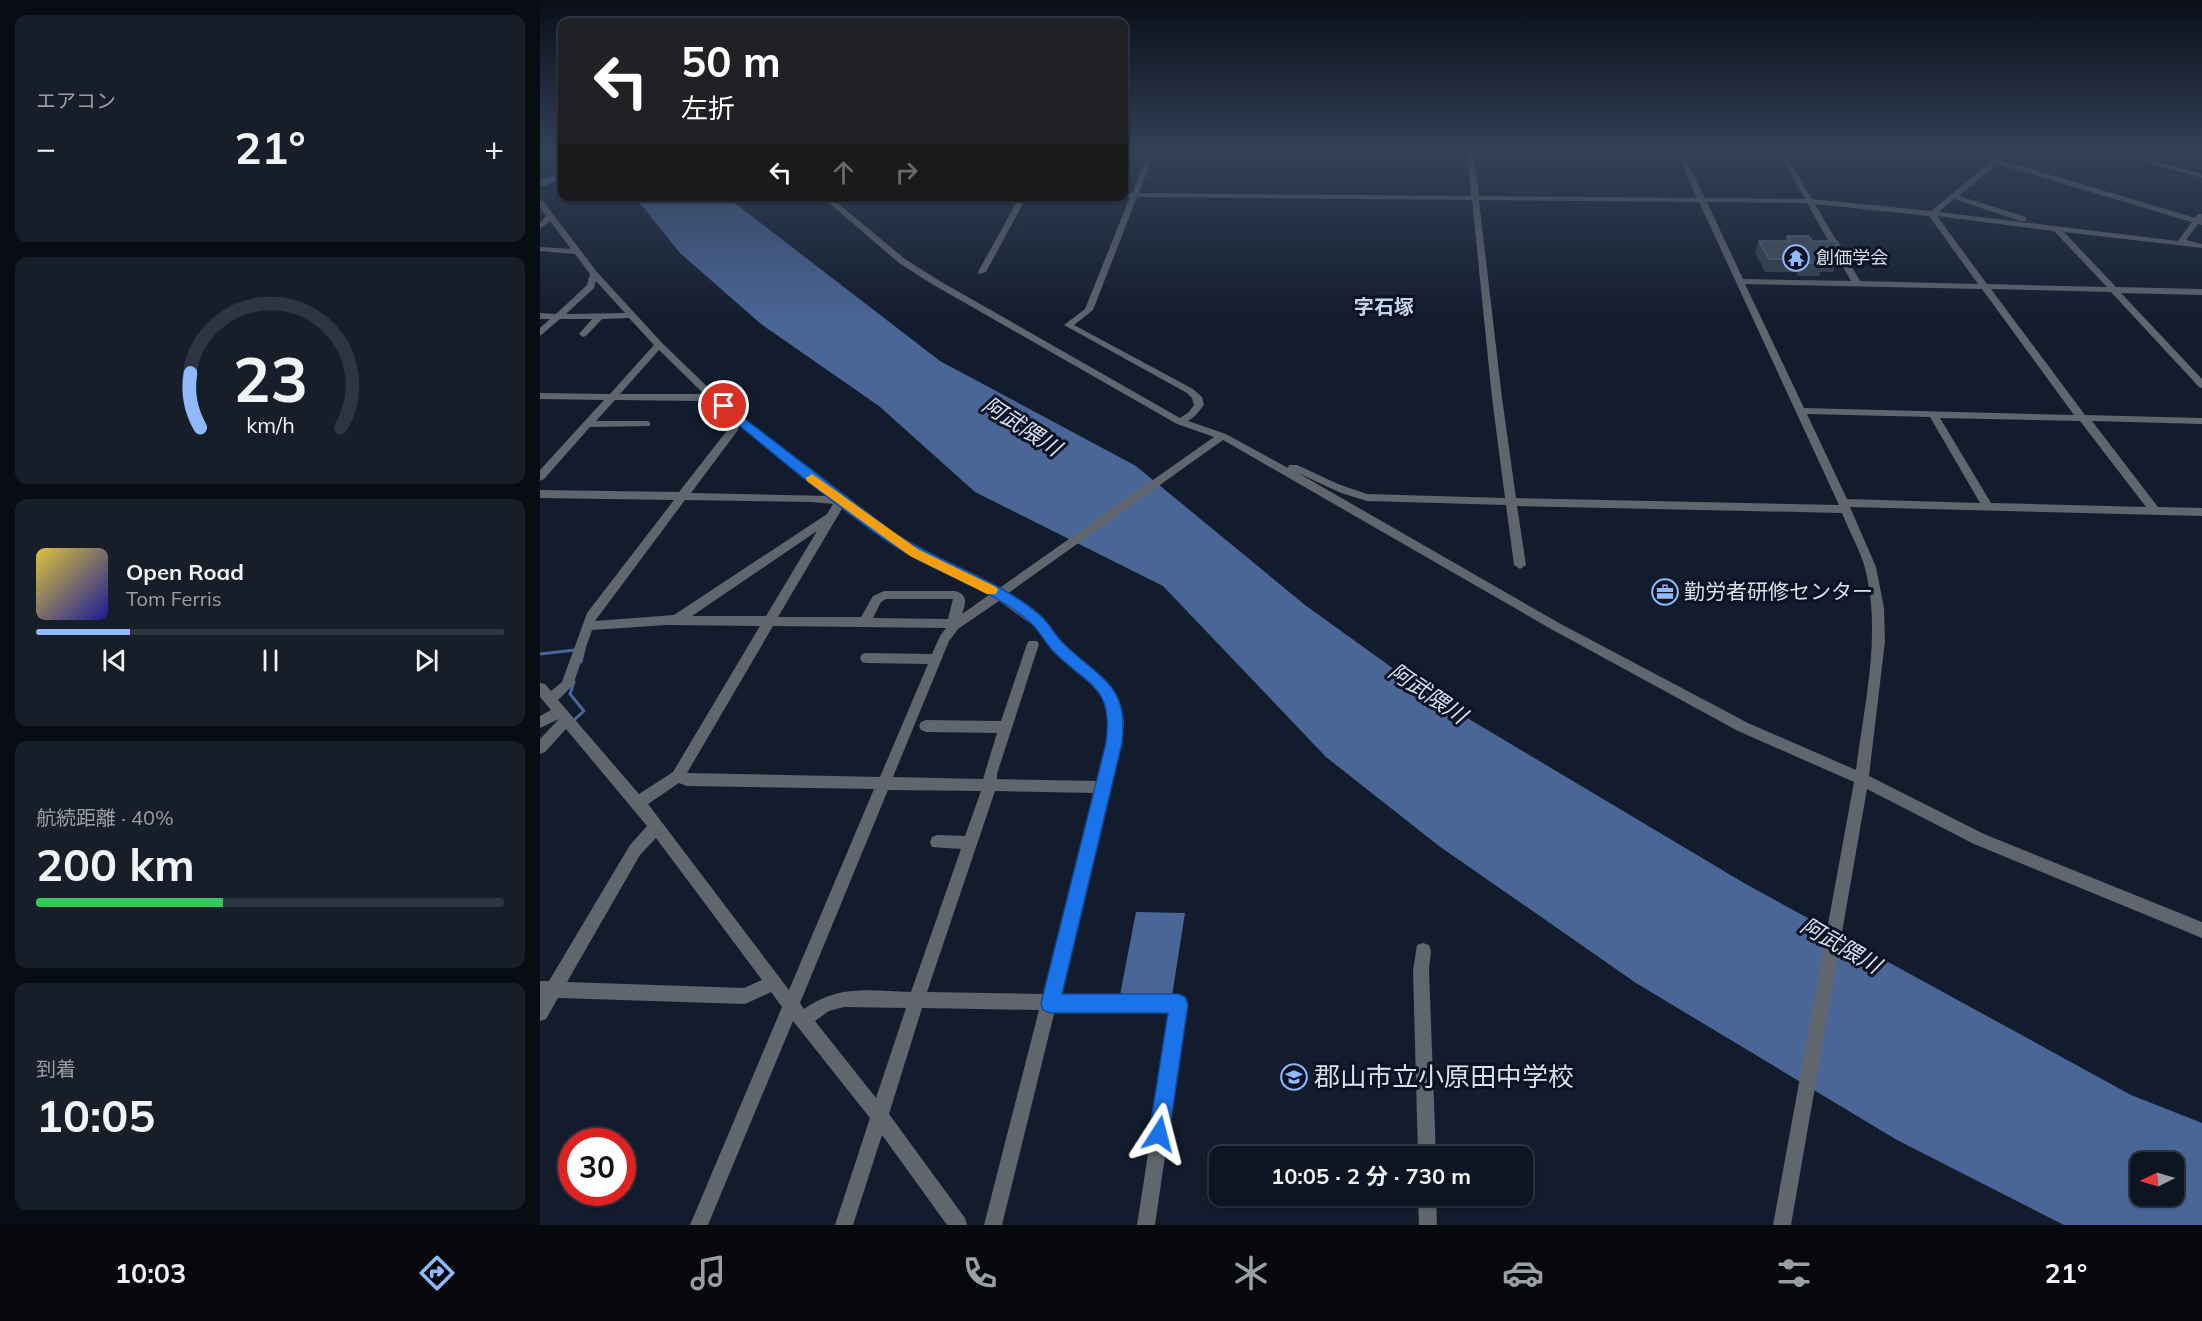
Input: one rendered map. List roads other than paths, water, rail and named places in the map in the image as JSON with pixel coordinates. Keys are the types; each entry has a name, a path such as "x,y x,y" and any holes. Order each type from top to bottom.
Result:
{"street":[{"path":"544,208 594,274 631,315 659,345 736,417 841,502 915,553 1005,590 1042,626 1058,647 1090,674 1114,704 1117,721 1104,787 993,1225"},
{"path":"839,208 902,261 935,282 1180,422 1362,498 1410,501 1844,506 1987,505 2202,512"},
{"path":"982,272 1017,208"},
{"path":"1129,208 1089,310 1068,325 1190,391 1197,397 1199,405 1192,414 1180,422"},
{"path":"1477,208 1497,398 1520,565"},
{"path":"1705,208 1844,506 1870,567 1878,615 1879,641 1860,784 1782,1225"},
{"path":"1814,208 1857,284"},
{"path":"1877,208 2202,246"},
{"path":"1932,214 1939,208"},
{"path":"1990,208 2039,226"},
{"path":"2159,208 2200,220 2182,240 2202,255"},
{"path":"1932,214 1983,288 2155,511"},
{"path":"540,227 550,217"},
{"path":"2057,229 2202,385"},
{"path":"540,249 577,252"},
{"path":"540,333 591,286 594,274"},
{"path":"1739,280 2202,292"},
{"path":"540,316 631,315"},
{"path":"583,334 599,317"},
{"path":"540,477 659,345"},
{"path":"540,396 697,398 712,396"},
{"path":"1800,411 2202,420"},
{"path":"1933,414 1987,505"},
{"path":"540,722 567,685 591,616 734,428 736,417"},
{"path":"589,424 647,424"},
{"path":"587,626 676,620 953,625 1219,439"},
{"path":"1258,455 1555,626 1732,721 1979,839 2202,930"},
{"path":"540,494 811,498 841,502"},
{"path":"638,803 678,776 841,502"},
{"path":"676,620 823,520 831,517"},
{"path":"699,1225 936,659 953,625 959,597 955,595 879,597 865,622"},
{"path":"844,1225 916,1001 990,785 990,774 1033,644"},
{"path":"866,658 936,659"},
{"path":"540,748 555,704"},
{"path":"555,704 638,803 880,1118 958,1225"},
{"path":"926,726 1006,727"},
{"path":"678,776 687,780 1104,787"},
{"path":"540,1013 547,989 635,850 656,827"},
{"path":"937,842 970,843"},
{"path":"1424,951 1421,970 1426,1146"},
{"path":"547,989 745,996 775,982"},
{"path":"804,1019 834,1000 1179,1004 1146,1225"},
{"path":"1427,1206 1428,1225"}],"water":[{"name":"阿武隈川","path":"644,208 742,208 940,361 1136,466 1305,605 1437,700 1744,883 2131,1095 2202,1123 2202,1225 2064,1225 1897,1140 1636,983 1439,846 1326,757 1163,586 975,492 879,406 761,324 680,253"},
{"path":"1136,912 1185,913 1172,996 1120,995"}],"waterway":[{"path":"581,662 584,649"},
{"path":"540,654 575,650"},
{"path":"572,722 584,711 570,694 574,682"}],"place":[{"name":"創価学会","path":"1796,258"},
{"name":"勤労者研修センター","path":"1665,592"},
{"name":"郡山市立小原田中学校","path":"1294,1077"}],"district":[{"name":"字石塚","path":"1384,307"}]}
